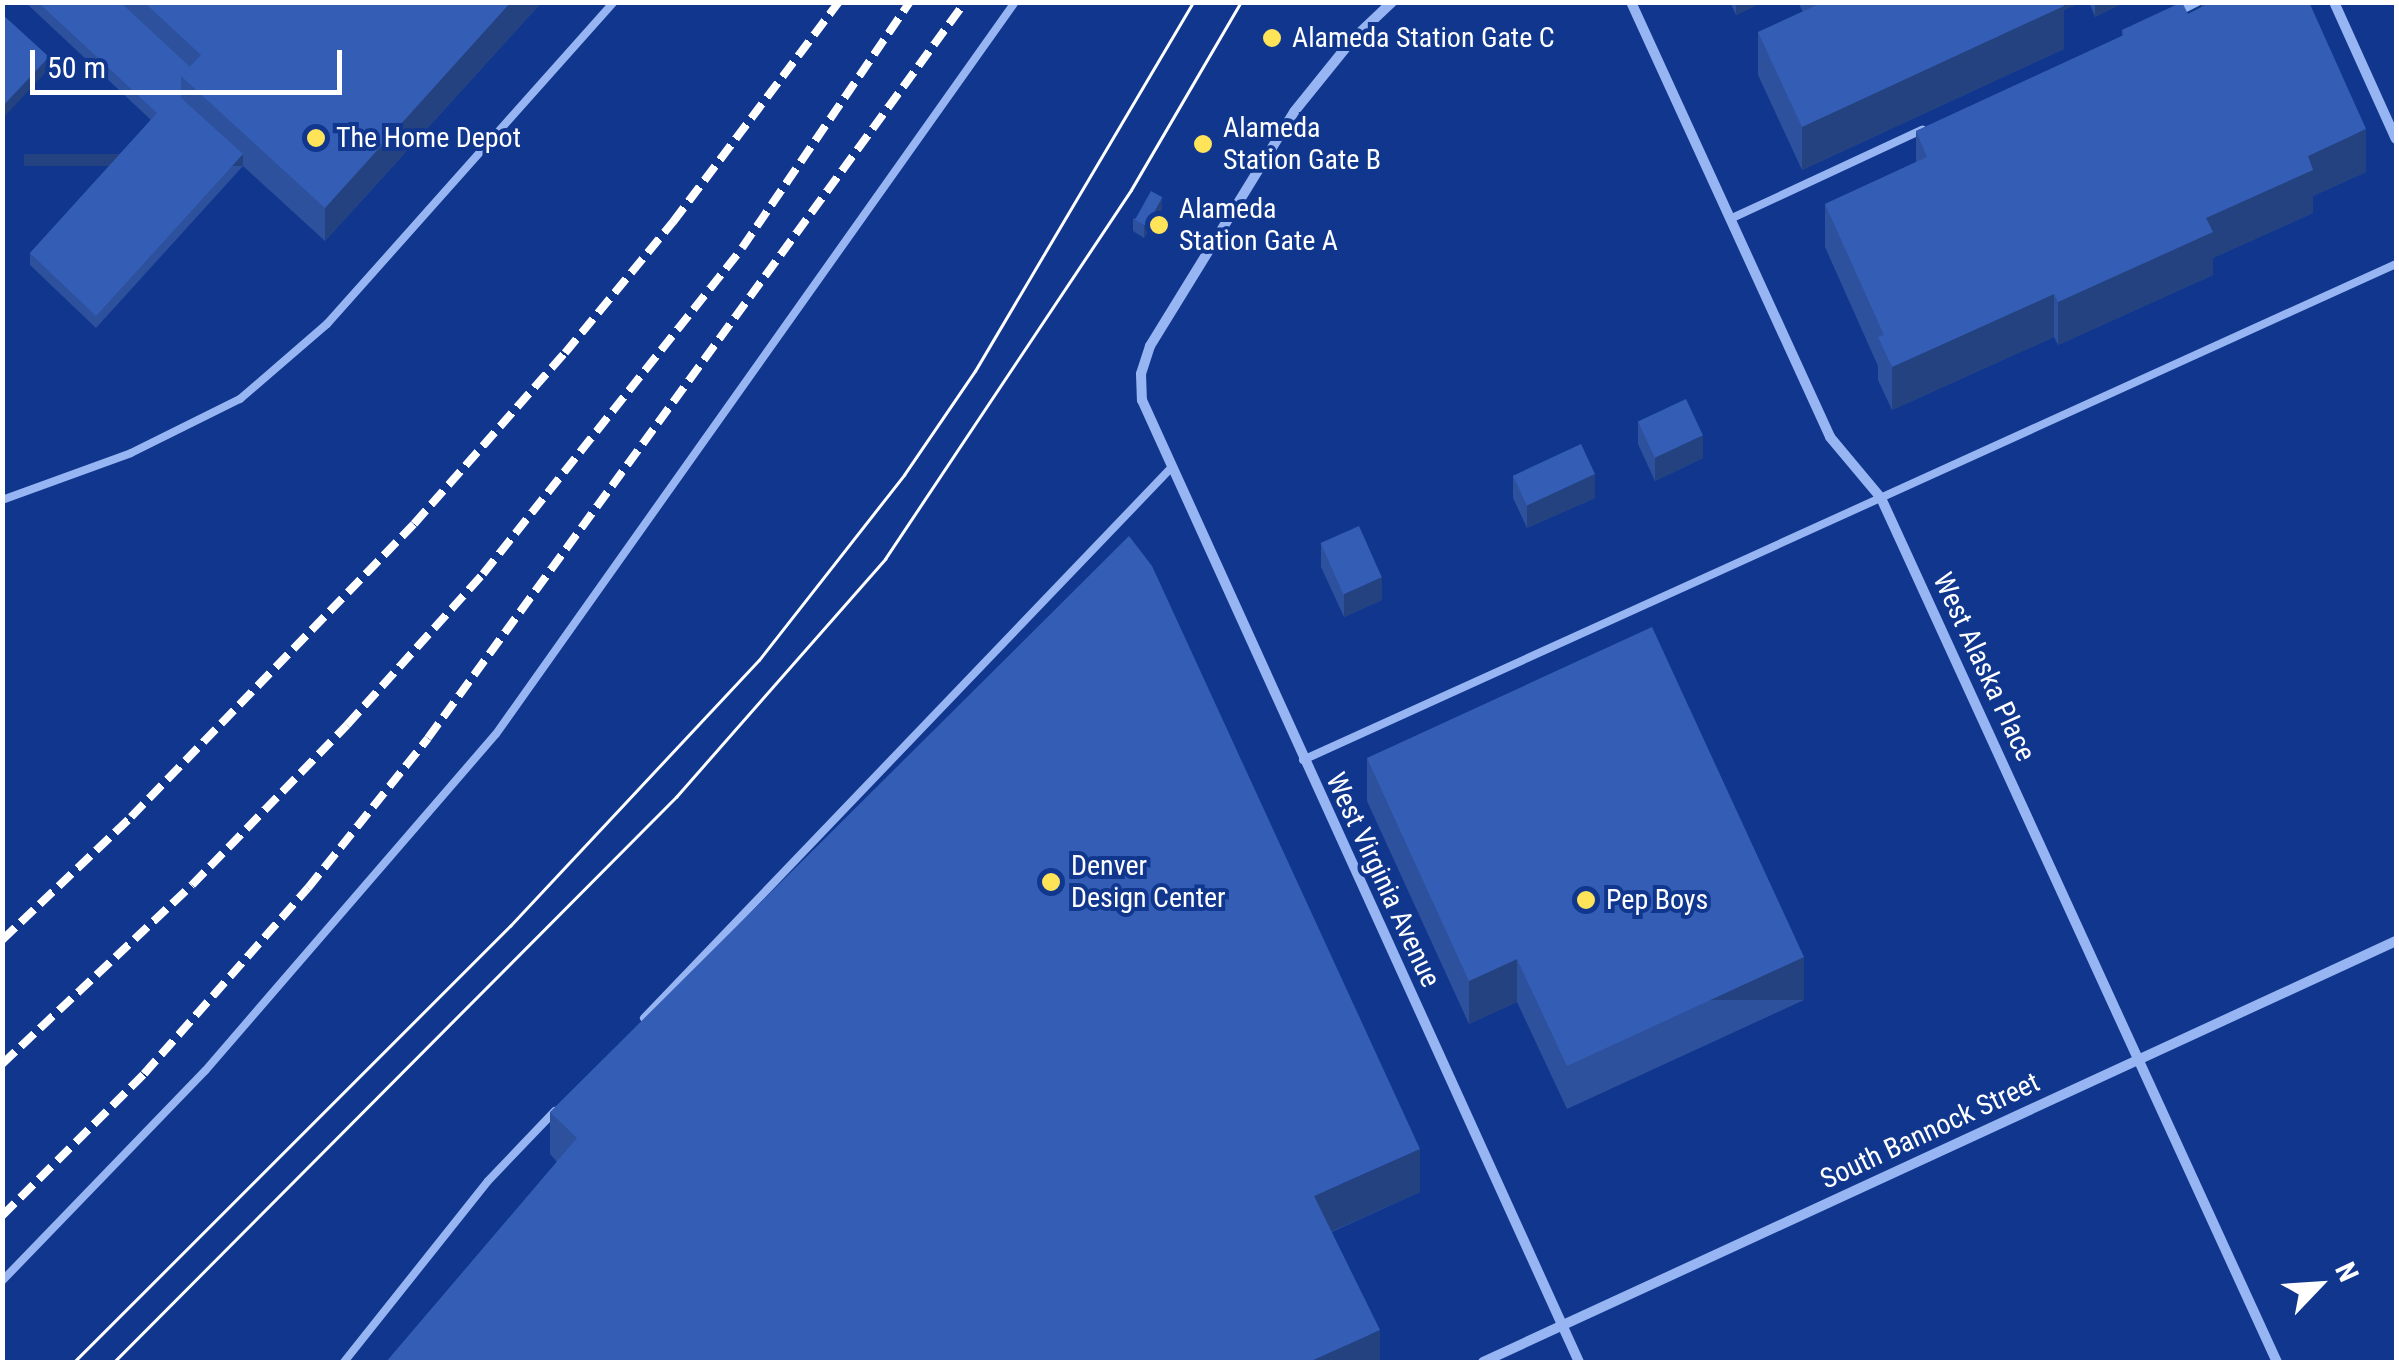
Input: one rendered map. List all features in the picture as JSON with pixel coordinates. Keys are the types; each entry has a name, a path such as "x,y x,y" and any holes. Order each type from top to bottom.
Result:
{"street":[{"name":"West Virginia Avenue","path":"1392,2 1346,48 1294,112 1150,346 1140,374 1147,416 1170,468 1579,1362"},
{"name":"West Alaska Place","path":"1631,2 1830,437 1881,498 2277,1362"},
{"path":"2334,2 2396,139"},
{"name":"South Bannock Street","path":"1483,1362 2396,940"}],"lane":[{"path":"2,500 131,453 240,400 327,324 614,2"},
{"path":"2,1280 205,1071 496,734 1014,2"},
{"path":"2162,19 2198,2"},
{"path":"1730,219 1928,128"},
{"path":"1303,760 2396,264"},
{"path":"638,1024 1170,468"},
{"path":"344,1362 488,1181 570,1095"}],"building":[{"path":"38,2 120,2 190,67 181,76 181,98 243,154 96,316 30,253 157,113"},
{"name":"The Home Depot","path":"144,2 511,2 325,208 181,76 201,55"},
{"path":"1818,2 2062,2 2064,6 1802,127 1758,32"},
{"path":"2182,2 2188,14 2206,5 2204,2 2309,2 2366,129 2308,156 2313,170 2206,218 2213,232 2058,302 2054,294 1892,367 1878,337 1884,335 1825,204 1927,157 1916,131 2124,35 2122,30"},
{"path":"2,14 49,57 2,107"},
{"path":"1151,191 1162,197 1146,226 1135,220"},
{"path":"1686,399 1703,435 1655,458 1638,421"},
{"path":"1581,444 1595,474 1527,506 1513,476"},
{"path":"1359,526 1382,577 1343,594 1321,543"},
{"name":"Denver Design Center","path":"1129,536 1152,566 1420,1149 1314,1196 1380,1330 1309,1362 386,1362 577,1138 550,1112"},
{"name":"Pep Boys","path":"1652,627 1804,957 1567,1066 1517,959 1469,981 1367,758"}],"tram line":[{"path":"74,1362 510,926 759,660 904,475 975,371 1193,2"},
{"path":"114,1362 676,797 885,559 1131,190 1241,2"}],"railway":[{"path":"2,940 131,817 414,524 565,353 673,222 839,2"},
{"path":"2,1064 192,885 347,725 483,574 742,248 910,2"},
{"path":"2,1216 144,1074 308,888 428,738 965,2"}],"place":[{"name":"Alameda Station Gate C","path":"1272,38"},
{"name":"The Home Depot","path":"316,138"},
{"name":"Alameda Station Gate B","path":"1203,144"},
{"name":"Alameda Station Gate A","path":"1159,225"},
{"name":"Denver Design Center","path":"1051,882"},
{"name":"Pep Boys","path":"1586,900"}]}
